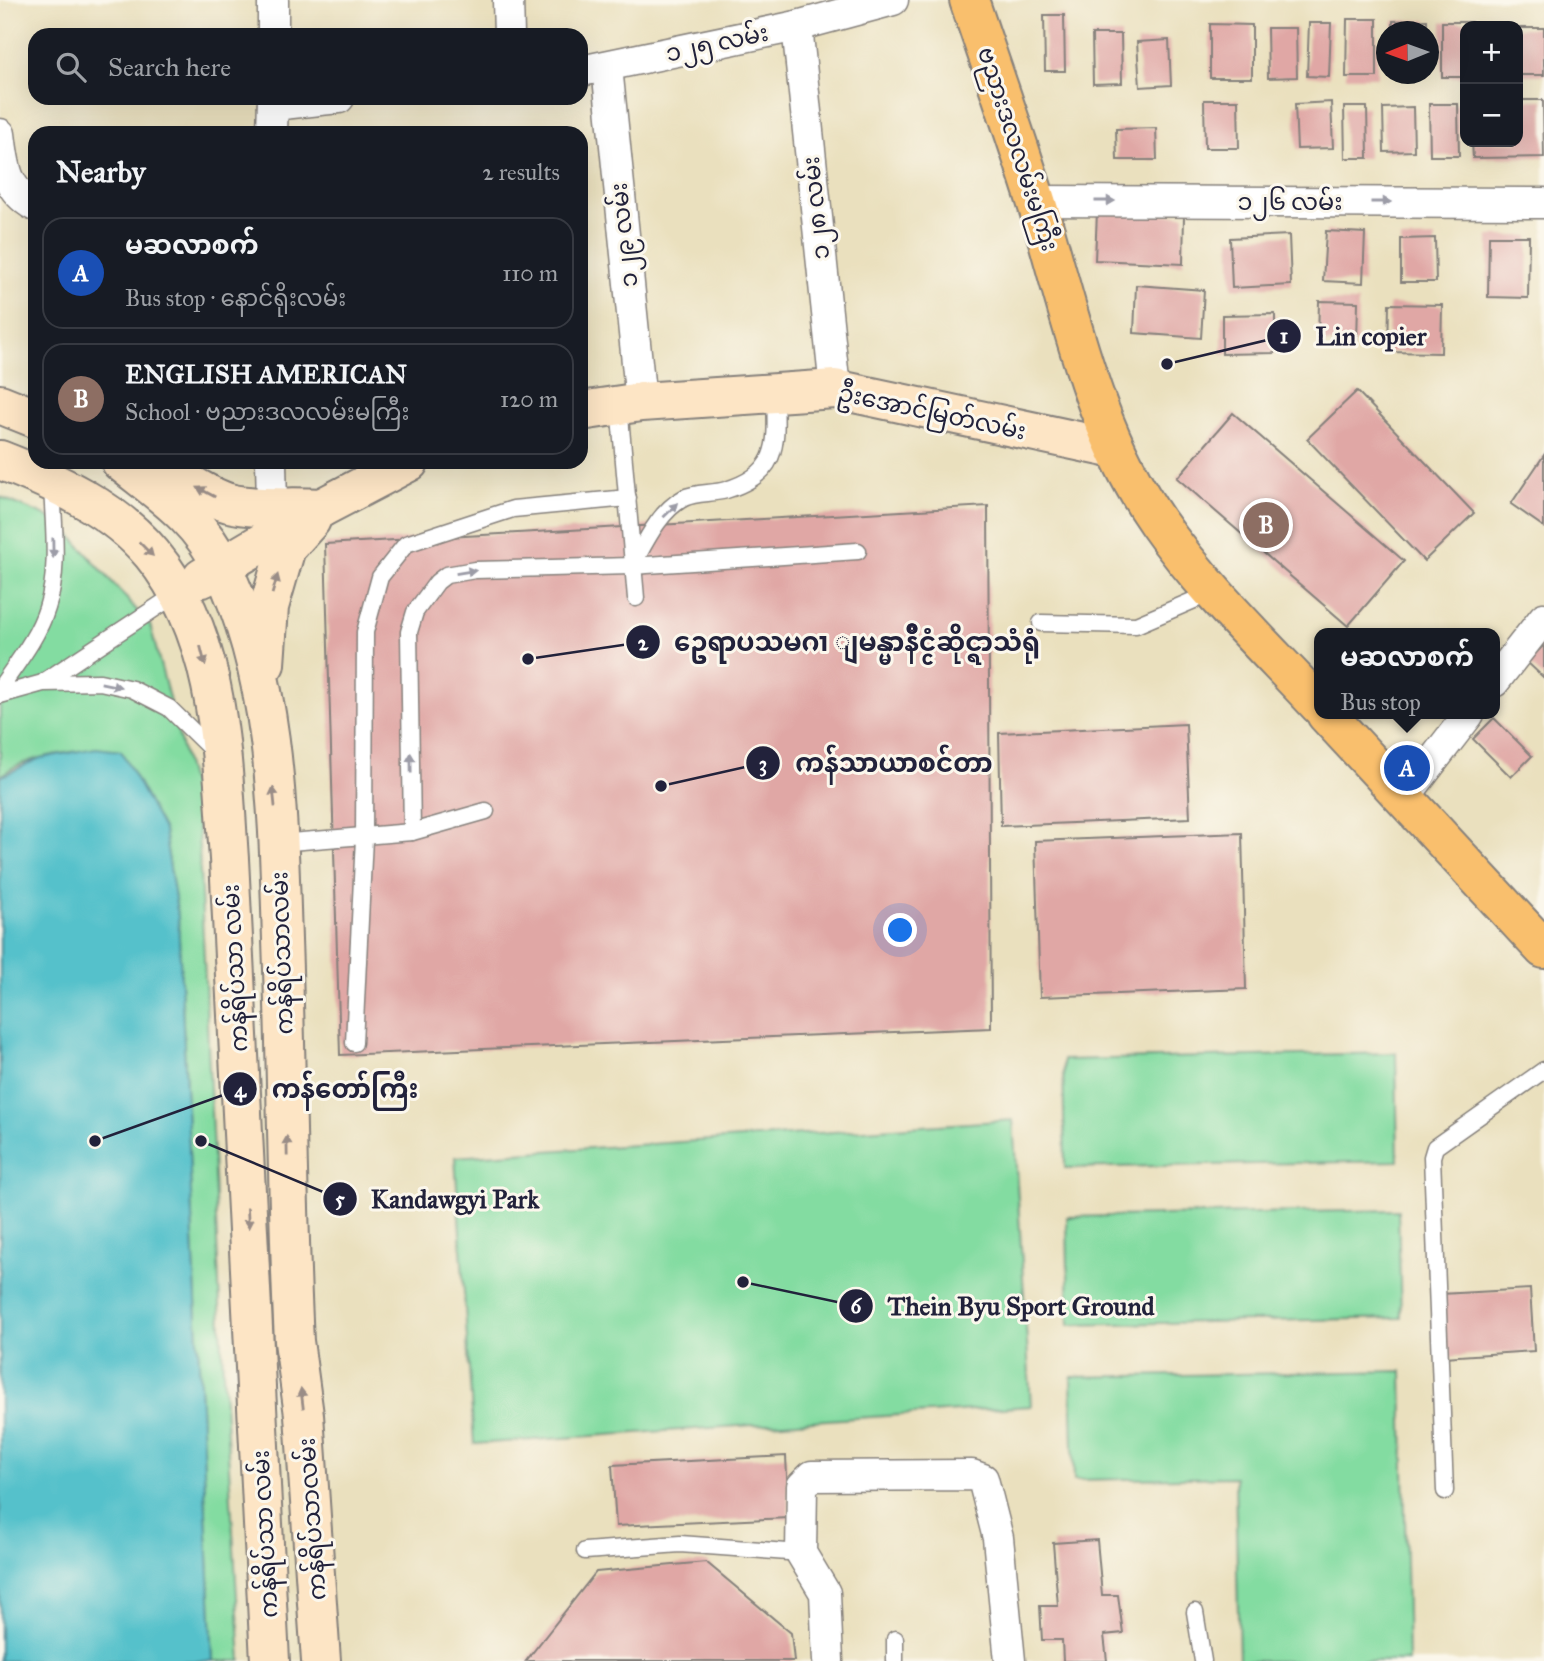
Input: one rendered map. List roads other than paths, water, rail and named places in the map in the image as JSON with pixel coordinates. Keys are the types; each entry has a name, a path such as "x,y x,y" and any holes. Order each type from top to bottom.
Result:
{"main road":[{"name":"ဗညားဒလလမ်းမကြီး","path":"969,0 1036,201 1091,389 1115,449"},
{"name":"ဦးအောင်မြတ်လမ်း","path":"588,410 630,404 835,389 1115,449"},
{"path":"0,404 28,415"},
{"path":"1115,449 1158,523 1214,591 1314,699"},
{"name":"ကန်ရိပ်သာ လမ်း","path":"0,460 52,480 114,519 151,553 179,592 203,651 222,759 242,1077 270,1661"},
{"name":"ကန်ရိပ်သာလမ်း","path":"130,469 187,514 222,565 247,631 264,700 278,843 293,1316 316,1553 321,1661"},
{"path":"165,469 209,495 231,503 321,508"},
{"path":"179,592 321,508 396,469"},
{"path":"264,700 269,607 285,548 321,508"},
{"path":"1331,719 1544,949"}],"street":[{"path":"273,0 273,28"},
{"path":"508,0 509,28"},
{"name":"၁၂၅ လမ်း","path":"594,69 797,26 893,0"},
{"name":"၁၂၈ လမ်း","path":"797,26 835,389"},
{"name":"၁၂၉ လမ်း","path":"594,69 630,404"},
{"path":"272,112 306,105"},
{"path":"0,134 4,169 19,197 28,202"},
{"name":"၁၂၆ လမ်း","path":"1036,201 1544,202"},
{"path":"271,469 272,505"},
{"path":"1500,674 1544,618"},
{"path":"1404,798 1465,719"},
{"path":"828,1661 825,1593 801,1553 802,1486 812,1476 972,1475 983,1479 998,1538 1010,1661"}],"lane":[{"path":"632,566 654,527 684,498 727,490 759,476 776,446 775,392"},
{"path":"630,404 628,498 636,598"},
{"path":"0,688 28,645 48,607 53,564 52,480"},
{"path":"354,1043 364,838 365,632 380,577 406,544 513,509 628,498"},
{"path":"412,832 409,632 415,612 446,575 475,570 632,566 858,551"},
{"path":"1041,622 1136,625 1214,591"},
{"path":"43,683 179,592"},
{"path":"0,695 43,683 100,682 132,689 169,708 222,759"},
{"path":"278,843 412,832 486,811"},
{"path":"1445,1491 1432,1157 1435,1147 1544,1070"},
{"path":"584,1551 680,1544 801,1553"},
{"path":"1195,1612 1203,1661"},
{"path":"894,1639 895,1661"}],"water":[{"path":"96,748 121,751 164,831 178,917 213,1661 0,1661 0,777 40,758"}],"place":[{"name":"Lin copier","path":"1167,364"},
{"name":"ENGLISH AMERICAN","path":"1266,525"},
{"name":"ဥေရာပသမဂၢ ျမန္မာနိဳင္ငံဆိုင္ရာသံရုံ","path":"528,659"},
{"name":"မဆလာစက်","path":"1407,768"},
{"name":"ကန်သာယာစင်တာ","path":"661,786"},
{"name":"ကန်တော်ကြီး","path":"95,1141"},
{"name":"Kandawgyi Park","path":"201,1141"},
{"name":"Thein Byu Sport Ground","path":"743,1282"}]}
